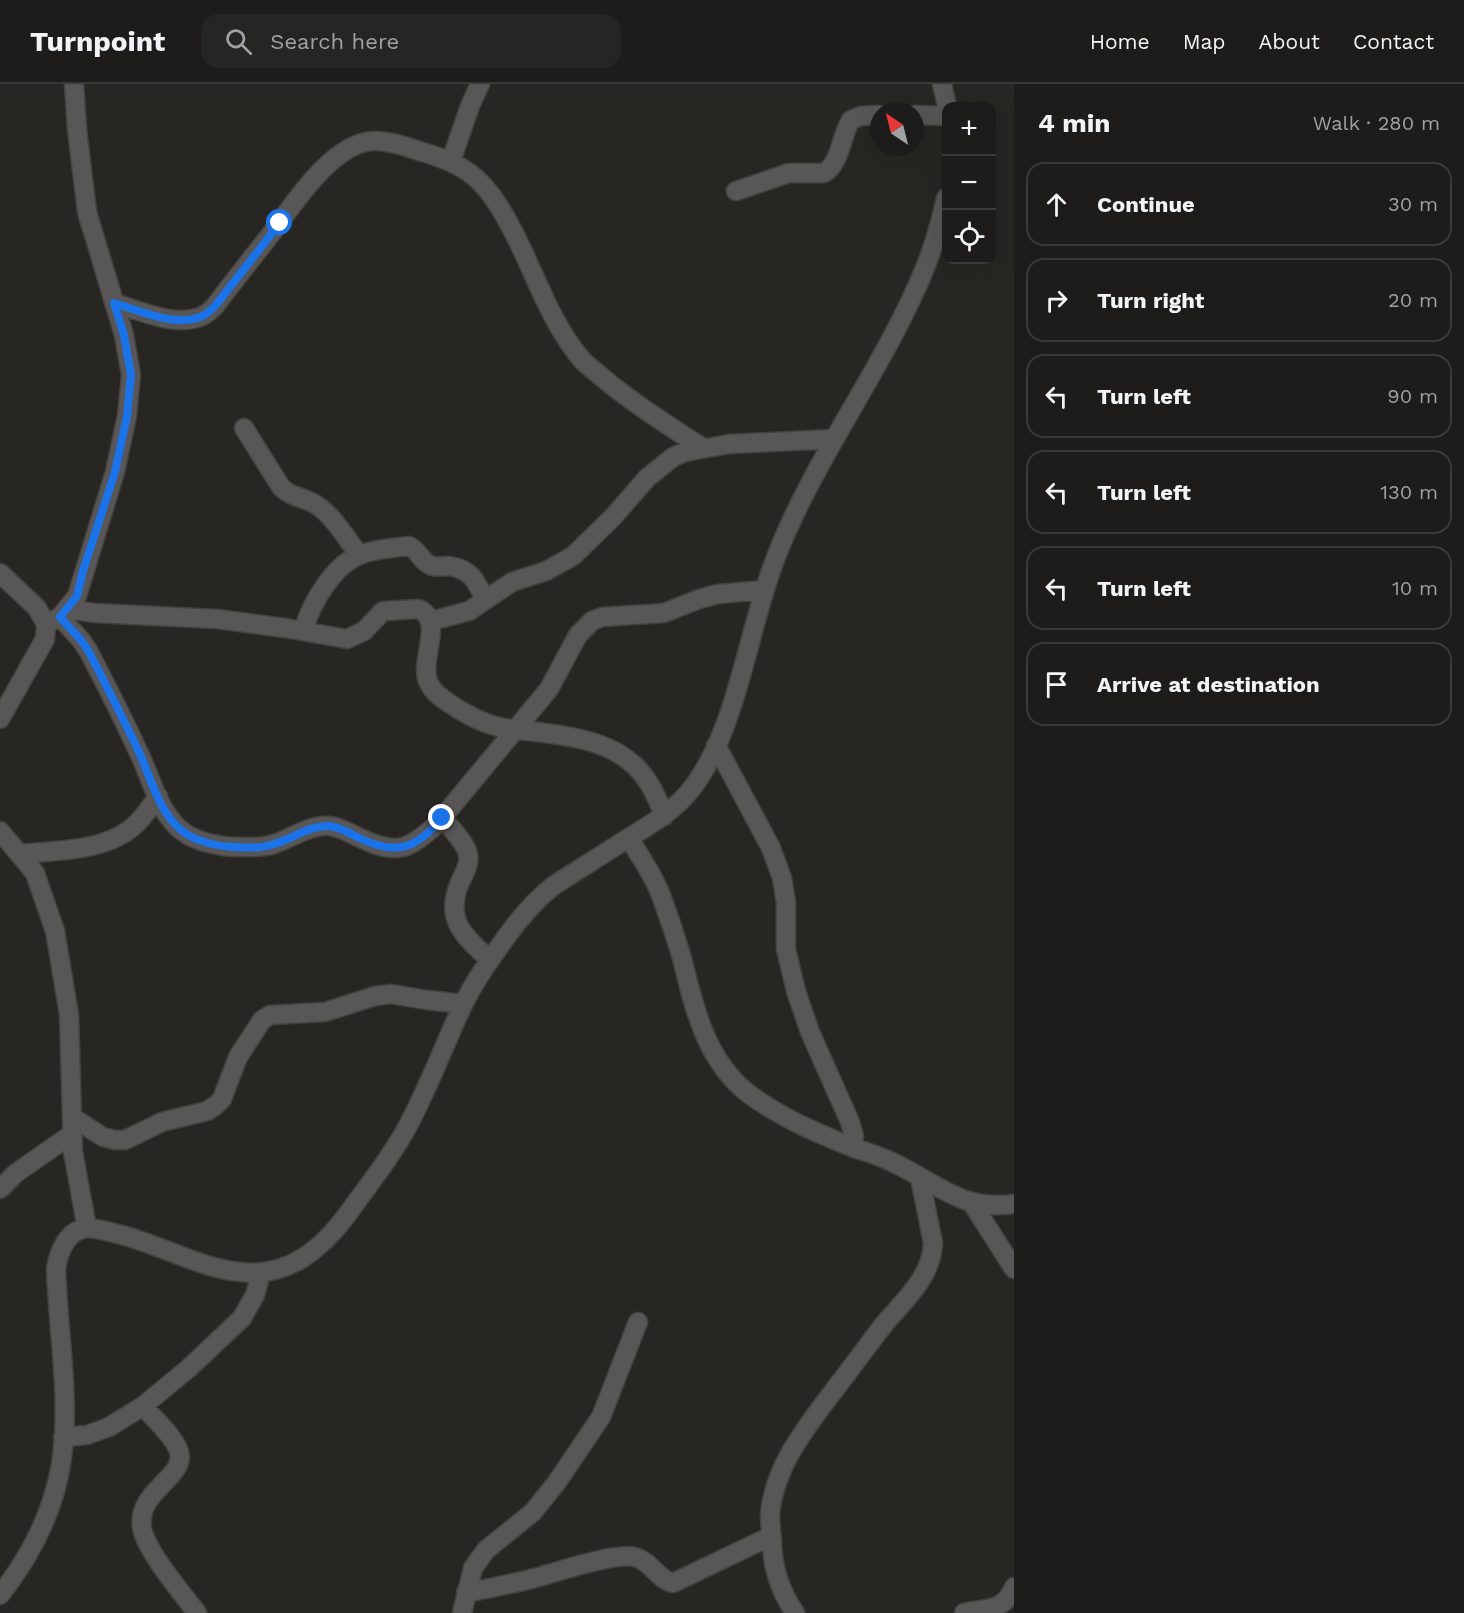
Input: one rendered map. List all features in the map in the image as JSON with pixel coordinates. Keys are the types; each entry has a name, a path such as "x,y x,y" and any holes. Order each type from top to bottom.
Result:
{"street":[{"path":"0,719 45,639 59,617 77,596 115,472 127,416 131,375 124,335 87,212 74,84"},
{"path":"451,161 480,84"},
{"path":"942,84 946,102"},
{"path":"924,115 942,116"},
{"path":"736,190 789,173 828,171 851,120 870,116"},
{"path":"114,303 169,319 185,321 202,317 215,306 313,180 332,160 349,149 371,141 389,143 451,161 481,181 514,232 550,311 583,361 626,397 703,448"},
{"path":"0,1595 36,1541 56,1486 61,1463 64,1395 56,1268 58,1256 65,1242 75,1232 87,1228 136,1239 210,1266 240,1273 261,1273 283,1268 300,1260 339,1227 403,1134 479,975 520,919 536,899 577,870 663,816 680,802 707,765 739,680 764,590 776,557 794,516 834,439 888,345 938,232 943,210"},
{"path":"244,428 286,493 313,503 322,510 359,555"},
{"path":"431,621 469,610 512,582 546,571 573,556 613,517 647,477 674,457 703,448 729,444 834,439"},
{"path":"303,632 309,613 322,590 339,570 359,555 409,546 428,564 435,567 459,568 470,573 485,600"},
{"path":"0,573 37,608 59,617 81,640 139,752 163,808 182,832 215,845 237,847 272,845 317,826 337,827 388,848 399,849 409,846 442,818 549,689 579,635 592,621 602,617 664,613 718,594 764,590"},
{"path":"59,617 94,613 217,619 347,639 364,631 386,609 420,609 431,621 426,672 431,688 451,705 502,728 580,738 633,763 657,797 663,816"},
{"path":"716,745 771,848 782,878 786,903 786,949 796,991 810,1032 850,1122 854,1136 853,1147"},
{"path":"21,854 104,843 128,831 158,796"},
{"path":"442,818 467,851 469,858 458,887 455,903 458,926 490,960"},
{"path":"0,831 35,873 55,931 69,1015 73,1152 87,1228"},
{"path":"629,838 661,894 701,1028 715,1056 729,1075 747,1093 780,1115 893,1162 972,1203 999,1206 1014,1204"},
{"path":"72,1126 114,1140 125,1140 162,1122 207,1111 222,1099 238,1057 262,1020 270,1015 325,1012 382,995 400,994 464,1004"},
{"path":"0,1189 72,1126"},
{"path":"795,1613 778,1578 771,1536 770,1514 774,1491 779,1474 802,1434 928,1268 933,1243 920,1178"},
{"path":"972,1203 1014,1269"},
{"path":"63,1437 87,1435 109,1427 143,1406 189,1368 242,1318 255,1295 261,1273"},
{"path":"462,1613 473,1568 486,1550 533,1512 557,1482 601,1417 638,1322"},
{"path":"143,1406 174,1442 180,1452 180,1464 147,1501 142,1512 142,1528 160,1562 197,1613"},
{"path":"466,1593 629,1556 643,1560 665,1580 673,1583 771,1536"},
{"path":"964,1613 1000,1606 1010,1596 1014,1587"}],"route":[{"path":"280,223 215,306 202,317 185,321 169,319 114,303 124,335 131,375 127,416 115,472 77,596 69,609 60,617 89,652 139,752 163,808 182,832 215,845 237,847 272,845 317,826 328,826 337,827 388,848 399,849 420,839 442,818"}]}
